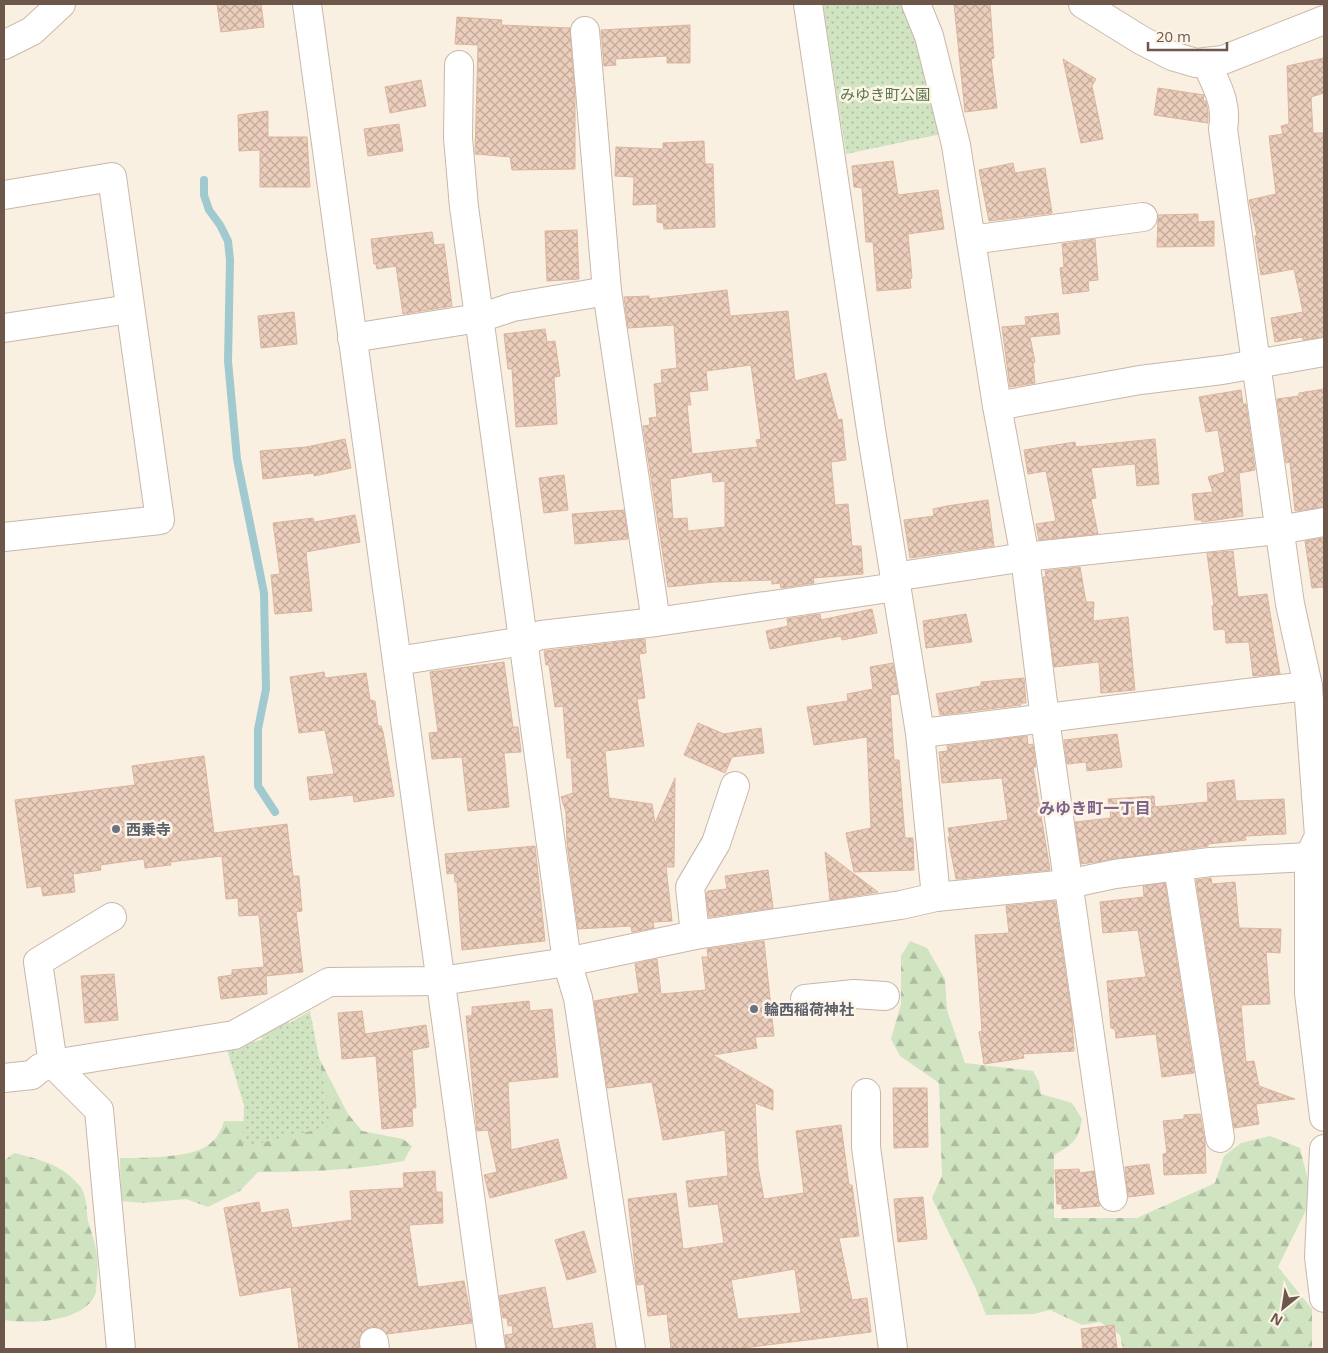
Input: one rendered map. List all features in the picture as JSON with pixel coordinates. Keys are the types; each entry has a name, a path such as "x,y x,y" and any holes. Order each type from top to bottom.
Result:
{"street":[{"path":"4,45 32,31 60,4"},
{"path":"306,4 491,1349"},
{"path":"808,4 895,582 920,732 936,897"},
{"path":"916,4 929,36 956,145 997,406 1025,557 1045,719 1113,1196"},
{"path":"1082,4 1140,40 1172,56 1196,63 1223,60 1323,17"},
{"path":"585,31 607,291 656,622"},
{"path":"1206,62 1224,102 1226,115 1223,129 1279,530 1290,604 1308,686 1319,836 1316,847 1309,993 1324,1117"},
{"path":"459,65 458,138 464,207 567,962 578,998 631,1349"},
{"path":"4,195 112,176 160,520 4,537"},
{"path":"971,240 1143,217"},
{"path":"352,338 479,318 513,307 607,291"},
{"path":"4,328 130,309"},
{"path":"997,406 1140,380 1256,364 1324,352"},
{"path":"396,661 523,641 541,635 656,622 895,582 1025,557 1279,530 1324,522"},
{"path":"920,732 1045,719 1189,699 1308,686"},
{"path":"695,935 690,887 716,844 735,786"},
{"path":"4,1078 32,1075 40,1068 53,1064 234,1035 329,982 441,981 567,962 695,935 902,905 936,897 1068,884 1115,874 1316,847"},
{"path":"1178,866 1220,1138"},
{"path":"112,918 38,962 53,1064 99,1110 121,1349"},
{"path":"804,999 854,994 884,996"},
{"path":"866,1093 866,1147 893,1349"},
{"path":"1324,1149 1319,1258 1324,1298"}],"green space":[{"name":"みゆき町公園","path":"823,4 906,4 946,133 846,154"},
{"path":"910,941 927,948 945,979 947,1010 965,1063 1033,1071 1039,1082 1041,1094 1072,1103 1082,1119 1079,1132 1074,1141 1054,1155 1054,1218 1137,1218 1215,1183 1224,1156 1241,1143 1270,1136 1300,1148 1310,1189 1308,1206 1278,1267 1312,1309 1312,1349 1123,1349 1120,1335 1100,1322 1082,1325 1050,1310 1034,1314 986,1315 975,1287 932,1198 942,1176 939,1083 900,1056 891,1039 901,1004 901,956"},
{"path":"310,1011 332,1126 243,1147 244,1105 227,1050 263,1039"},
{"path":"283,1019 306,1033 348,1114 362,1131 403,1139 412,1146 404,1161 368,1167 331,1170 258,1172 240,1191 208,1207 186,1199 143,1203 121,1201 120,1158 189,1153 207,1146 213,1141 224,1121 264,1122 265,1062 261,1032"},
{"path":"14,1153 57,1167 71,1177 84,1193 97,1258 96,1292 88,1304 79,1311 54,1320 27,1322 4,1320 4,1161"}],"building":[{"path":"217,4 261,4 264,27 221,32"},
{"path":"954,4 990,4 994,58 991,59 997,108 965,112"},
{"path":"457,17 502,20 501,25 570,28 575,95 575,169 512,170 510,157 475,154 478,45 455,44"},
{"path":"690,25 690,63 667,63 667,56 615,59 616,65 604,66 601,30"},
{"path":"1324,58 1324,93 1311,97 1313,133 1324,133 1324,337 1303,340 1302,337 1275,342 1271,318 1303,312 1294,269 1261,275 1255,236 1257,235 1249,200 1276,194 1269,136 1283,134 1281,126 1289,124 1287,66"},
{"path":"1063,59 1096,79 1092,86 1103,139 1081,143"},
{"path":"421,80 426,106 390,113 385,87"},
{"path":"1158,88 1204,95 1203,101 1206,101 1208,123 1154,115"},
{"path":"268,111 268,137 307,137 310,187 260,187 260,150 239,151 238,115"},
{"path":"399,124 403,151 368,156 364,129"},
{"path":"704,141 705,164 713,164 715,227 664,229 663,223 657,222 657,204 633,205 634,177 615,176 616,147 663,149 663,143"},
{"path":"893,161 898,195 938,190 944,229 908,234 912,278 910,279 911,288 877,291 873,242 866,242 862,188 854,187 852,166"},
{"path":"1013,163 1015,173 1045,168 1052,213 989,221 979,170"},
{"path":"1198,214 1198,222 1214,221 1214,246 1157,247 1158,215"},
{"path":"577,230 579,279 547,281 545,231"},
{"path":"432,232 434,245 444,244 452,306 403,314 396,266 377,269 376,264 374,264 371,239"},
{"path":"1095,239 1098,280 1088,281 1089,291 1063,294 1060,268 1064,267 1062,244"},
{"path":"727,290 730,316 788,311 795,381 826,373 838,420 842,419 846,460 831,462 835,505 848,504 852,546 861,546 863,574 813,578 814,583 781,588 780,583 772,584 772,580 714,582 668,587 643,426 650,425 649,418 657,417 654,384 662,383 661,370 677,368 674,325 628,328 624,297 649,296 649,299","holes":["751,365 761,439 756,440 758,447 692,454 687,405 691,405 689,392 708,390 706,371","712,472 713,482 725,481 725,527 688,531 687,518 673,519 670,479"]},
{"path":"294,312 297,344 261,348 258,316"},
{"path":"1058,313 1060,334 1030,337 1035,362 1033,363 1035,383 1010,387 1002,327 1026,325 1025,317"},
{"path":"545,329 547,342 555,341 560,376 554,377 557,424 516,427 512,369 508,369 504,334"},
{"path":"1324,389 1324,507 1295,511 1290,462 1286,463 1277,399 1299,396 1299,393"},
{"path":"1241,390 1243,404 1246,404 1255,470 1239,473 1243,516 1202,522 1202,520 1195,520 1192,494 1213,492 1208,477 1225,472 1218,430 1206,432 1199,397"},
{"path":"345,439 351,468 314,476 314,473 263,479 260,451 306,447"},
{"path":"1155,439 1159,484 1137,486 1135,464 1091,468 1096,498 1091,499 1098,534 1039,540 1036,524 1056,521 1046,471 1028,474 1024,450 1075,442 1076,447"},
{"path":"564,475 568,510 544,513 539,478"},
{"path":"988,500 994,546 910,558 904,520 934,516 933,509"},
{"path":"624,510 628,539 575,544 572,514"},
{"path":"355,515 360,542 306,552 312,611 275,614 271,575 280,574 273,523 313,518 314,522"},
{"path":"1324,538 1324,587 1312,588 1305,541"},
{"path":"1233,551 1238,597 1267,594 1280,674 1253,676 1249,642 1226,643 1225,629 1214,630 1212,606 1214,606 1207,553"},
{"path":"1080,567 1086,602 1094,602 1093,621 1128,617 1135,690 1101,693 1099,662 1054,667 1043,577 1046,577 1045,571"},
{"path":"872,609 877,633 842,640 841,636 770,649 766,631 788,626 787,619 820,614 821,620"},
{"path":"966,614 972,642 926,648 923,621"},
{"path":"645,639 646,653 639,654 645,698 637,699 644,746 605,751 609,798 652,804 655,823 675,778 674,867 666,867 672,921 653,922 654,928 632,932 631,926 578,929 567,843 566,812 561,797 573,793 571,758 567,758 563,706 555,707 549,665 546,665 544,651"},
{"path":"504,662 513,727 518,727 521,752 504,753 509,807 468,811 462,757 432,759 429,733 438,732 430,672"},
{"path":"893,663 898,694 890,695 894,760 899,760 905,838 913,838 914,870 854,872 846,833 871,828 867,737 814,745 807,707 848,701 847,694 873,689 870,667"},
{"path":"324,672 325,678 366,673 370,700 375,701 378,726 381,726 383,732 394,796 354,802 353,795 310,800 307,777 334,774 325,730 299,733 290,677"},
{"path":"1024,678 1026,703 940,715 936,694 981,686 981,682"},
{"path":"698,723 724,734 761,728 764,753 732,757 725,773 684,755"},
{"path":"1117,734 1122,767 1087,771 1086,762 1067,764 1064,740"},
{"path":"1027,736 1028,745 1033,744 1036,767 1033,767 1050,870 956,879 948,828 1008,820 1002,778 942,783 939,752 948,751 947,746"},
{"name":"西乗寺","path":"204,756 214,833 287,824 293,876 299,876 302,911 296,912 303,972 266,976 267,994 221,999 218,977 232,975 232,970 264,967 259,915 239,916 238,898 226,899 222,856 170,862 171,865 145,868 144,859 100,865 101,870 73,874 75,892 43,896 41,886 27,888 15,800 135,785 132,766"},
{"path":"1234,780 1236,801 1284,799 1286,834 1245,836 1246,840 1208,844 1208,846 1081,864 1075,822 1111,818 1108,799 1154,796 1155,807 1208,802 1207,783"},
{"path":"535,846 545,941 462,950 457,882 455,882 454,873 447,874 445,854"},
{"path":"825,852 878,892 830,900"},
{"path":"768,870 773,908 709,917 706,894 708,891 727,889 725,876"},
{"path":"1211,878 1212,884 1235,882 1239,928 1281,929 1280,953 1266,952 1270,1004 1241,1005 1246,1062 1254,1061 1259,1086 1295,1099 1256,1104 1259,1124 1234,1128 1196,880"},
{"path":"1165,883 1194,1073 1162,1077 1156,1034 1116,1038 1115,1029 1111,1028 1107,981 1146,977 1138,930 1103,933 1100,902 1144,897 1143,886"},
{"path":"1055,901 1072,1018 1074,1051 1023,1054 1024,1058 984,1064 979,1032 982,1031 975,935 1009,933 1006,906"},
{"path":"764,941 774,1036 755,1037 757,1048 713,1055 773,1090 773,1110 755,1103 758,1167 764,1199 804,1193 796,1131 841,1125 849,1185 852,1185 859,1236 839,1238 852,1300 867,1298 871,1332 735,1349 671,1349 667,1314 648,1316 644,1284 637,1285 628,1199 676,1193 683,1249 724,1243 718,1204 689,1207 686,1181 728,1176 725,1130 663,1140 652,1082 607,1088 594,1001 639,993 635,964 657,959 661,994 706,990 702,957 708,957 707,949","holes":["795,1269 801,1313 738,1319 731,1280"]},
{"path":"114,974 118,1020 85,1023 81,976"},
{"path":"529,1001 530,1011 552,1009 558,1077 508,1082 511,1150 558,1139 567,1178 490,1198 484,1175 497,1172 488,1130 477,1131 466,1016 472,1016 472,1007"},
{"path":"362,1011 365,1034 426,1025 429,1047 412,1050 416,1108 412,1108 413,1126 382,1129 376,1056 342,1059 338,1013"},
{"path":"893,1088 927,1088 928,1147 894,1148"},
{"path":"1200,1114 1205,1142 1206,1173 1164,1175 1163,1154 1167,1153 1163,1121 1184,1119 1184,1115"},
{"path":"1149,1164 1154,1194 1128,1197 1125,1167"},
{"path":"1079,1169 1080,1173 1094,1171 1100,1206 1062,1209 1062,1204 1057,1204 1055,1170"},
{"path":"435,1171 436,1192 442,1192 443,1223 409,1225 418,1287 464,1281 472,1323 387,1334 380,1328 371,1327 365,1329 360,1336 359,1349 299,1349 291,1287 240,1296 224,1208 259,1202 261,1213 288,1209 292,1228 352,1220 350,1191 404,1188 403,1173"},
{"path":"923,1197 927,1239 898,1242 894,1199"},
{"path":"584,1231 596,1272 567,1280 555,1240"},
{"path":"545,1287 553,1329 592,1323 596,1349 506,1349 505,1335 513,1334 512,1325 508,1326 507,1318 503,1318 499,1296"},
{"path":"1114,1325 1117,1349 1083,1349 1081,1329"}],"waterway":[{"path":"204,180 204,195 209,210 220,225 228,241 230,260 228,361 237,459 264,593 266,689 258,729 258,786 275,812"}],"place":[{"name":"西乗寺","path":"116,829"},
{"name":"輪西稲荷神社","path":"754,1009"}],"district":[{"name":"みゆき町一丁目","path":"1095,808"}]}
